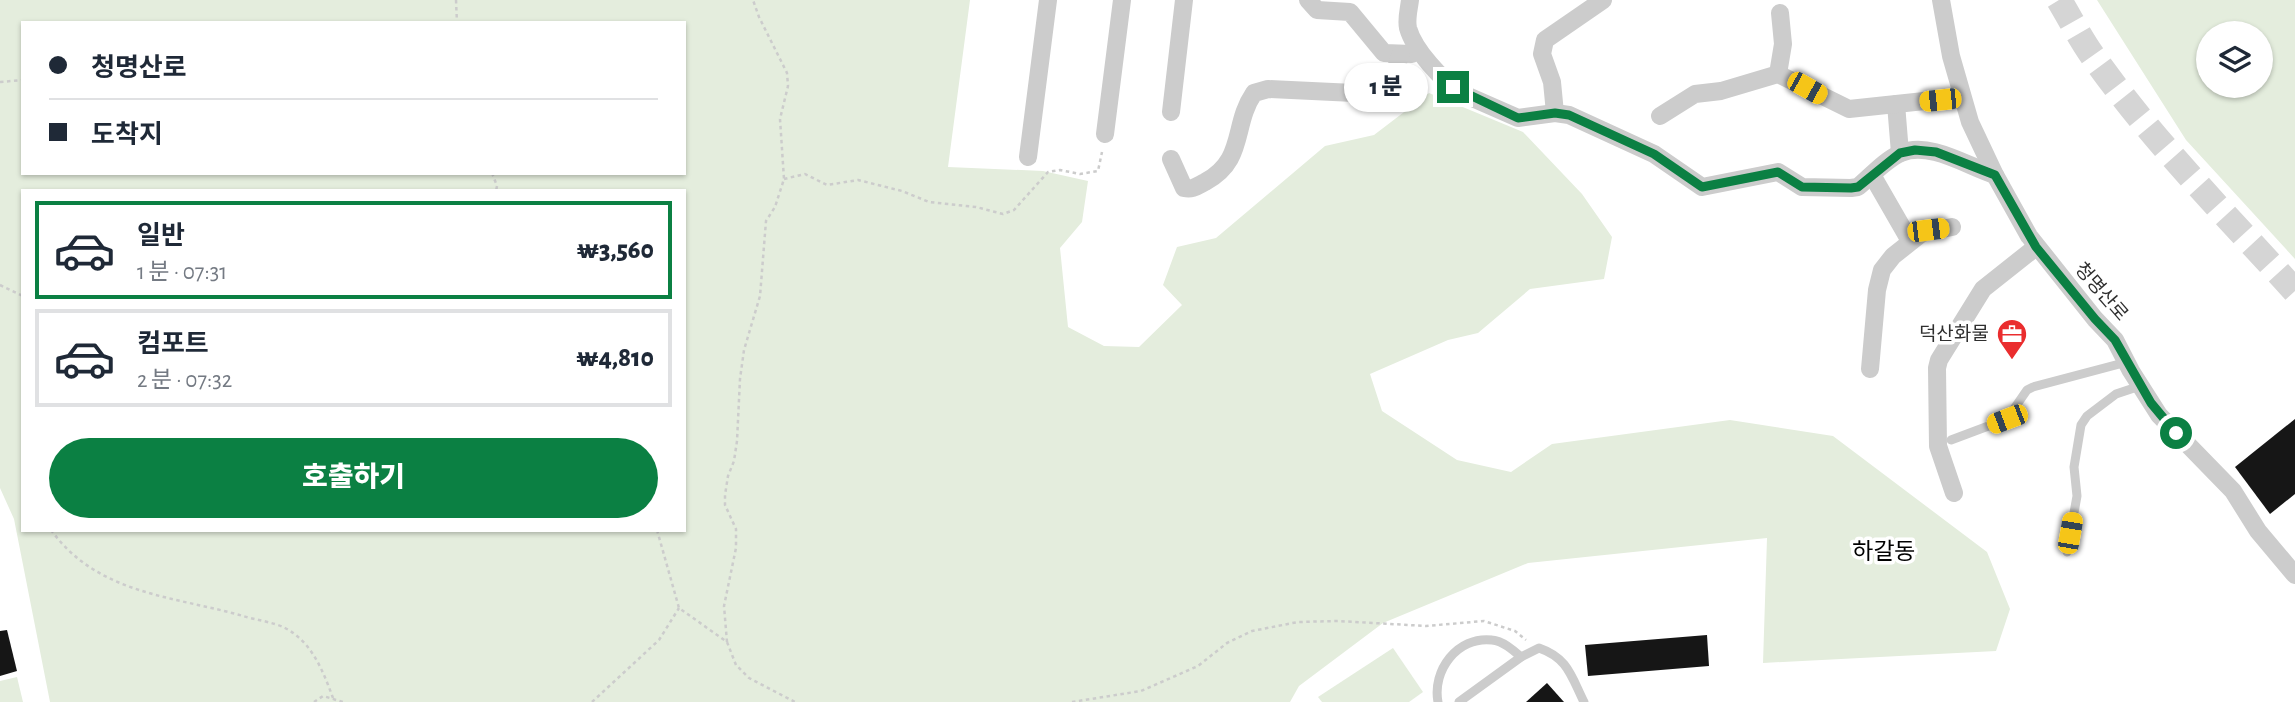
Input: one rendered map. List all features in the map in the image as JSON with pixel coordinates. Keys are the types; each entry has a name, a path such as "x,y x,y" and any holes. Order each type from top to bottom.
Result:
{"street":[{"path":"1028,158 1048,0"},
{"path":"1105,134 1122,0"},
{"path":"1171,112 1184,0"},
{"path":"1308,0 1317,10 1349,12 1384,53 1423,54"},
{"path":"1410,0 1408,25 1423,54 1453,87 1524,119 1555,113 1569,115 1654,154 1702,187 1778,172 1802,187 1858,187 1900,153 1915,150 1936,152 1995,175"},
{"path":"1555,113 1552,82 1542,54 1545,40 1603,0"},
{"name":"청명산로","path":"1941,0 1951,56 1970,122 1995,175 2036,247 2115,340 2159,415 2233,491 2258,531 2295,575"},
{"path":"1778,74 1783,44 1780,13"},
{"path":"1171,159 1184,188 1192,189 1216,176 1235,151 1254,93 1268,89 1375,94 1380,92 1395,73 1401,54"},
{"path":"1660,116 1695,94 1721,91 1778,74 1849,109 1962,97"},
{"path":"1896,104 1900,153"},
{"path":"1872,175 1910,241"},
{"path":"1870,369 1880,277 1894,256 1910,241 1928,230 1952,227"},
{"path":"1954,493 1937,435 1939,360 1983,289 2036,247"}],"lane":[{"path":"1951,440 2007,419 2032,387 2127,362"},
{"path":"2067,552 2077,496 2074,467 2082,420 2116,394 2140,386"},
{"path":"1438,702 1436,689 1440,671 1451,655 1464,647 1477,641 1493,640 1511,648 1521,657"},
{"path":"1459,702 1521,657 1538,648 1554,653 1565,664 1584,702"}],"path":[{"path":"456,0 457,21"},
{"path":"754,0 759,17 787,73 788,86 780,119 784,179 775,207 766,221 760,296 744,350 737,441 725,495 725,505 736,529 736,548 724,606 727,642 736,666 749,678 795,702"},
{"path":"0,82 21,80"},
{"path":"784,179 805,174 827,185 858,180 902,191 929,202 976,207 1003,214 1014,210 1048,172 1060,170 1080,174 1098,171 1105,134"},
{"path":"0,285 21,295"},
{"path":"53,532 76,558 112,580 160,598 211,607 285,628 319,661 332,698"},
{"path":"658,532 679,608 727,642"},
{"path":"592,702 659,640 679,608"},
{"path":"1072,702 1140,691 1198,666 1227,643 1252,631 1298,622 1338,621 1426,626 1484,621 1515,631 1538,648"},
{"path":"314,702 323,696 343,702"}],"green space":[{"path":"0,0 970,0 948,167 1043,171 1088,181 1082,222 1060,248 1068,327 1104,346 1139,347 1182,305 1163,285 1177,247 1216,238 1325,146 1374,135 1429,93 1523,132 1582,194 1612,237 1604,279 1530,289 1478,333 1448,340 1370,374 1382,411 1457,460 1511,472 1552,444 1730,420 1833,436 1987,552 2010,609 1996,651 1763,663 1767,538 1528,563 1383,623 1299,686 1290,702 50,702 14,519 0,488"},
{"path":"2097,0 2295,0 2295,259 2186,140"},
{"path":"1393,648 1423,692 1409,702 1322,702 1318,697"},
{"path":"17,677 23,702 0,702 0,681"}],"building":[{"path":"2295,419 2295,494 2270,514 2235,467"},
{"path":"7,630 17,671 0,676 0,631"},
{"path":"1707,635 1709,666 1588,676 1585,645"},
{"path":"1547,683 1564,702 1526,702"}],"tunnel":[{"path":"2059,0 2092,55 2139,117 2295,291"}],"place":[{"name":"덕산화물","path":"2012,361"}],"district":[{"name":"하갈동","path":"1884,552"}],"route":[{"path":"1453,87 1518,118 1555,113 1569,115 1654,154 1702,187 1778,172 1802,187 1858,187 1900,153 1915,150 1936,152 1995,175 2036,247 2115,340 2151,403 2176,433"}]}
